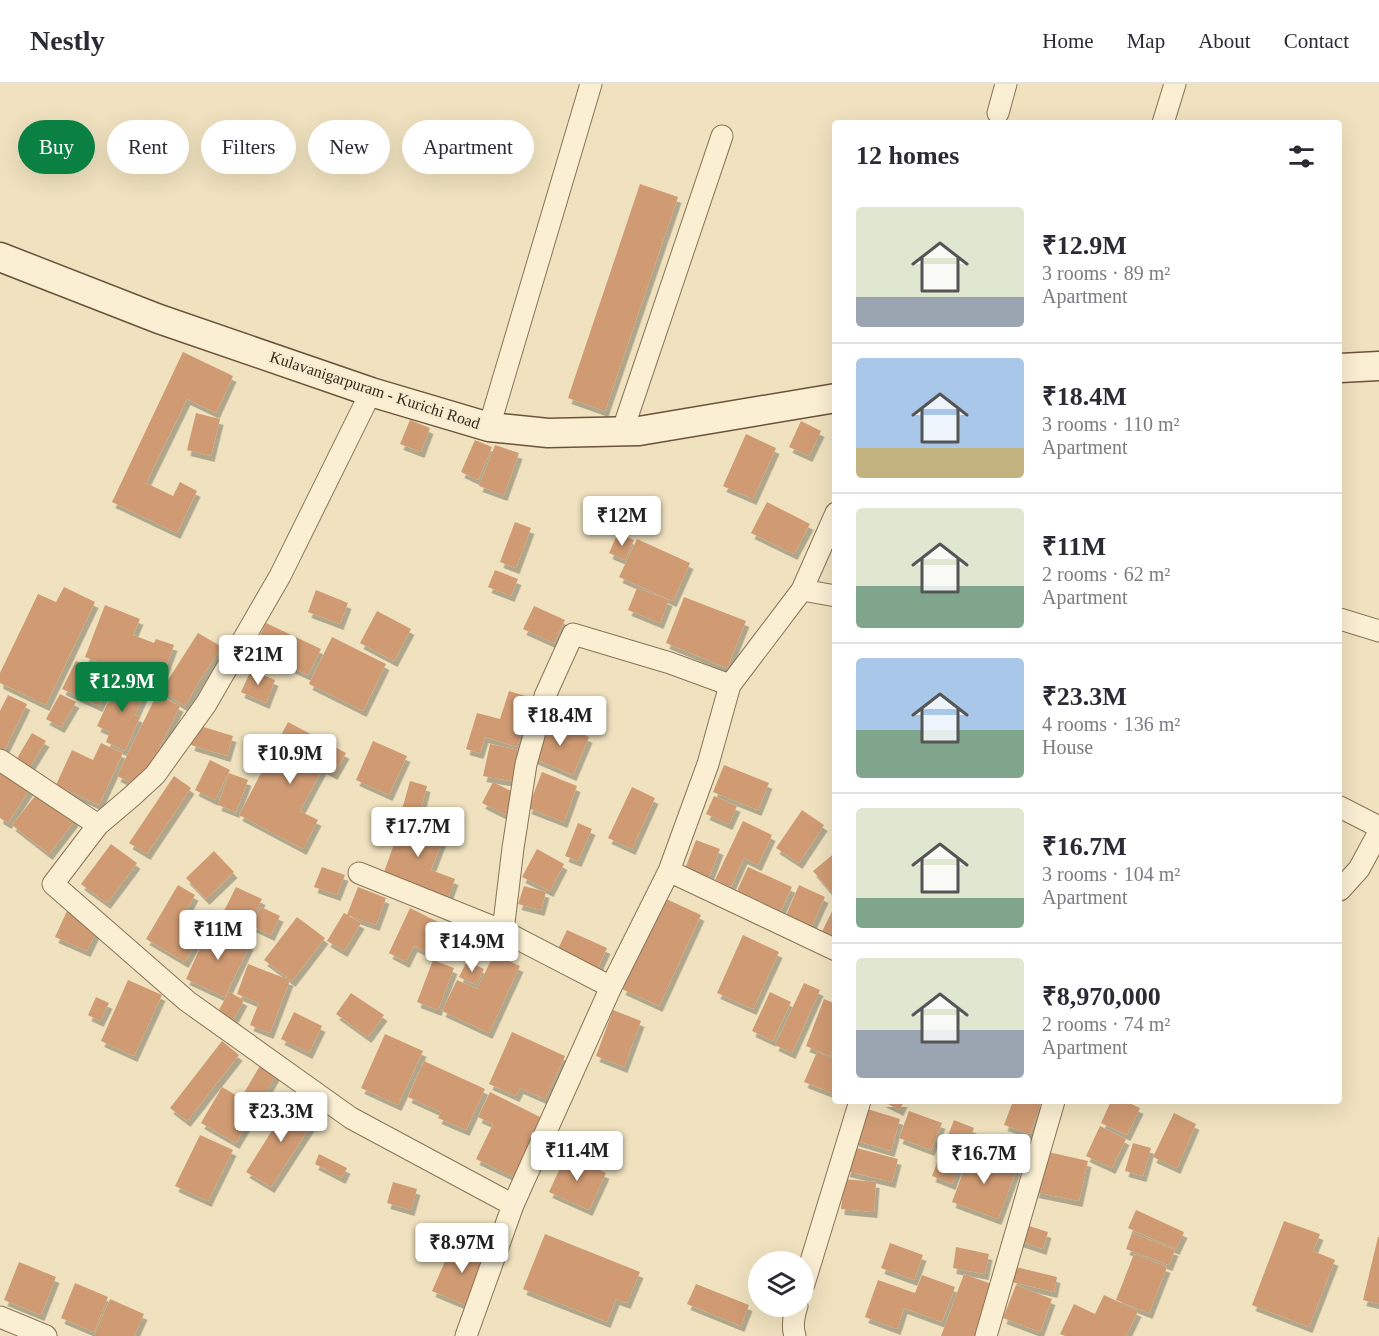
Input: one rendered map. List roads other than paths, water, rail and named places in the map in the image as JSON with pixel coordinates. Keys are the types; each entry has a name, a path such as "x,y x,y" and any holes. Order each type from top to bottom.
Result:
{"main road":[{"name":"Kulavanigarpuram - Kurichi Road","path":"0,256 159,319 371,392 489,427 548,433 639,431 832,399"},
{"path":"1342,368 1379,366"}],"street":[{"path":"489,427 591,84"},
{"path":"998,113 1006,84"},
{"path":"1164,120 1175,84"},
{"path":"622,432 722,136"},
{"path":"371,392 280,576 206,704 155,775 98,825 53,884 187,1001 351,1118 513,1204"},
{"path":"466,1336 513,1204 611,987 669,870 708,764 730,684 802,590 832,522"},
{"path":"802,590 832,595"},
{"path":"1342,620 1379,631"},
{"path":"503,931 526,764 545,696 573,634 670,663 730,684"},
{"path":"0,760 98,825"},
{"path":"1342,808 1379,827"},
{"path":"1342,888 1359,869 1379,832"},
{"path":"669,870 832,948"},
{"path":"359,873 503,931 611,987"},
{"path":"814,1251 859,1104"},
{"path":"986,1336 1053,1104"},
{"path":"0,1317 46,1336"},
{"path":"795,1317 795,1336"}]}
